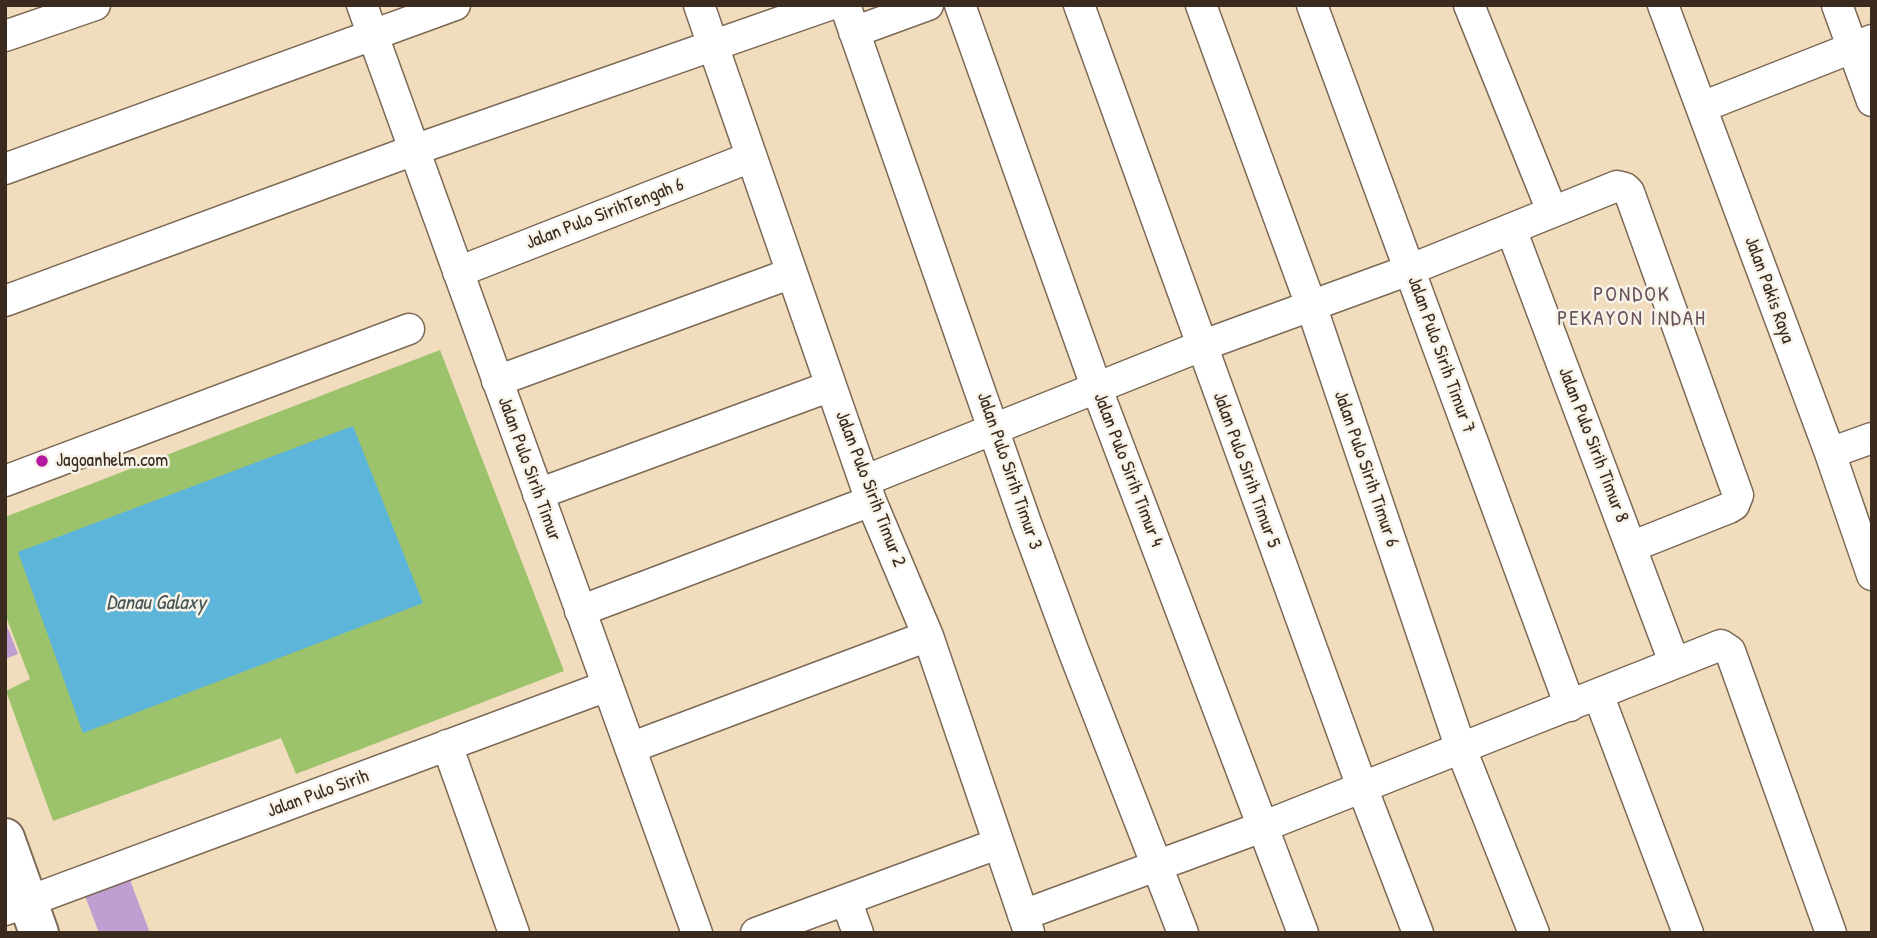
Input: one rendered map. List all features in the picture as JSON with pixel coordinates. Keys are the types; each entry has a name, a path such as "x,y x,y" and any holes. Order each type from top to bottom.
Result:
{"main road":[{"path":"5,838 24,915"}],"street":[{"path":"5,37 94,5"},
{"name":"Jalan Pulo Sirih Timur","path":"362,5 696,933"},
{"path":"5,169 455,5"},
{"name":"Jalan Pulo Sirih Timur 2","path":"699,5 868,491 928,636 1026,924"},
{"path":"5,301 414,150 830,5"},
{"path":"850,19 928,5"},
{"name":"Jalan Pulo Sirih Timur 4","path":"960,5 1097,389 1303,933"},
{"name":"Jalan Pulo Sirih Timur 5","path":"1079,5 1362,787 1418,933"},
{"name":"Jalan Pulo Sirih Timur 6","path":"1201,5 1312,308 1461,749 1534,933"},
{"name":"Jalan Pulo Sirih Timur 7","path":"1312,5 1570,705"},
{"path":"1469,5 1552,211"},
{"name":"Jalan Pakis Raya","path":"1663,5 1872,575"},
{"path":"1838,5 1862,44 1872,102"},
{"name":"Jalan Pulo Sirih Timur 3","path":"850,19 1073,650 1183,933"},
{"path":"1702,107 1862,44"},
{"name":"Jalan Pulo SirihTengah 6","path":"458,272 751,157"},
{"path":"580,611 868,491 994,429 1201,346 1409,271 1617,186 1629,192 1738,495 1730,508 1631,547"},
{"name":"Jalan Pulo Sirih Timur 8","path":"1511,229 1674,662"},
{"path":"497,381 792,273"},
{"path":"5,481 409,329"},
{"path":"538,494 831,386"},
{"path":"1829,453 1872,438"},
{"path":"630,748 928,636"},
{"path":"1026,924 1157,865 1262,827 1721,645 1730,652 1831,933"},
{"name":"Jalan Pulo Sirih","path":"24,915 447,746 607,686"},
{"path":"1598,694 1688,933"},
{"path":"447,746 509,931"},
{"path":"756,933 998,844"},
{"path":"846,900 858,933"}],"green space":[{"path":"440,350 564,671 296,774 281,738 53,821 6,691 30,679 5,614 5,517"}],"water":[{"name":"Danau Galaxy","path":"353,426 423,603 83,733 18,552"}],"building":[{"path":"5,621 18,654 5,659"},
{"path":"130,880 150,933 99,933 85,896"}],"place":[{"name":"Jagoanhelm.com","path":"42,461"}],"district":[{"name":"PONDOK PEKAYON INDAH","path":"1632,307"}]}
